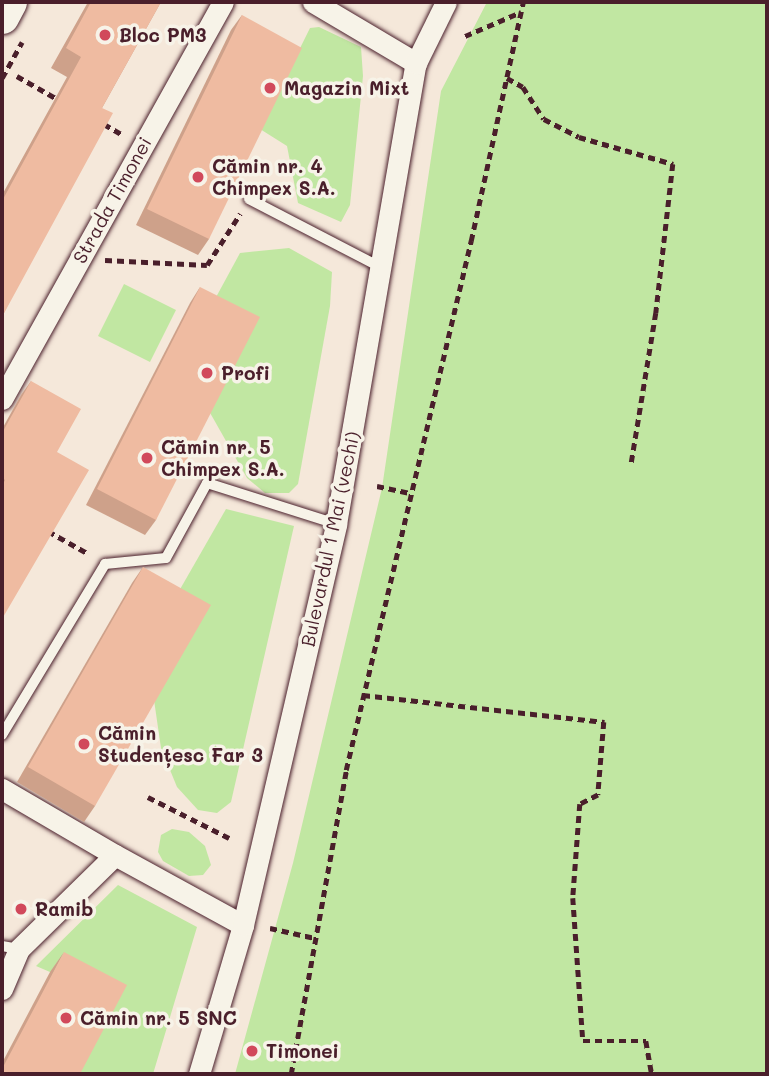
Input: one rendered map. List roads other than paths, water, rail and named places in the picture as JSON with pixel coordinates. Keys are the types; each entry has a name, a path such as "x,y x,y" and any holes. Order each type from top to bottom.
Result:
{"main road":[{"path":"2,17 10,2"}],"street":[{"name":"Strada Timonei","path":"2,399 223,2"},
{"path":"313,2 416,64"},
{"name":"Bulevardul 1 Mai (vechi)","path":"199,1074 243,925 336,524 416,64 446,2"},
{"path":"2,789 243,925"},
{"path":"2,989 10,947 115,855"}],"lane":[{"path":"250,199 382,268"},
{"path":"2,735 105,564 166,558 207,483 336,524"}],"place":[{"name":"Bloc PM3","path":"105,35"},
{"name":"Magazin Mixt","path":"270,88"},
{"name":"Cămin nr. 4 Chimpex S.A.","path":"198,177"},
{"name":"Profi","path":"207,373"},
{"name":"Cămin nr. 5 Chimpex S.A.","path":"147,458"},
{"name":"Cămin Studențesc Far 3","path":"84,744"},
{"name":"Ramib","path":"21,909"},
{"name":"Cămin nr. 5 SNC","path":"66,1018"},
{"name":"Timonei","path":"252,1051"}]}
